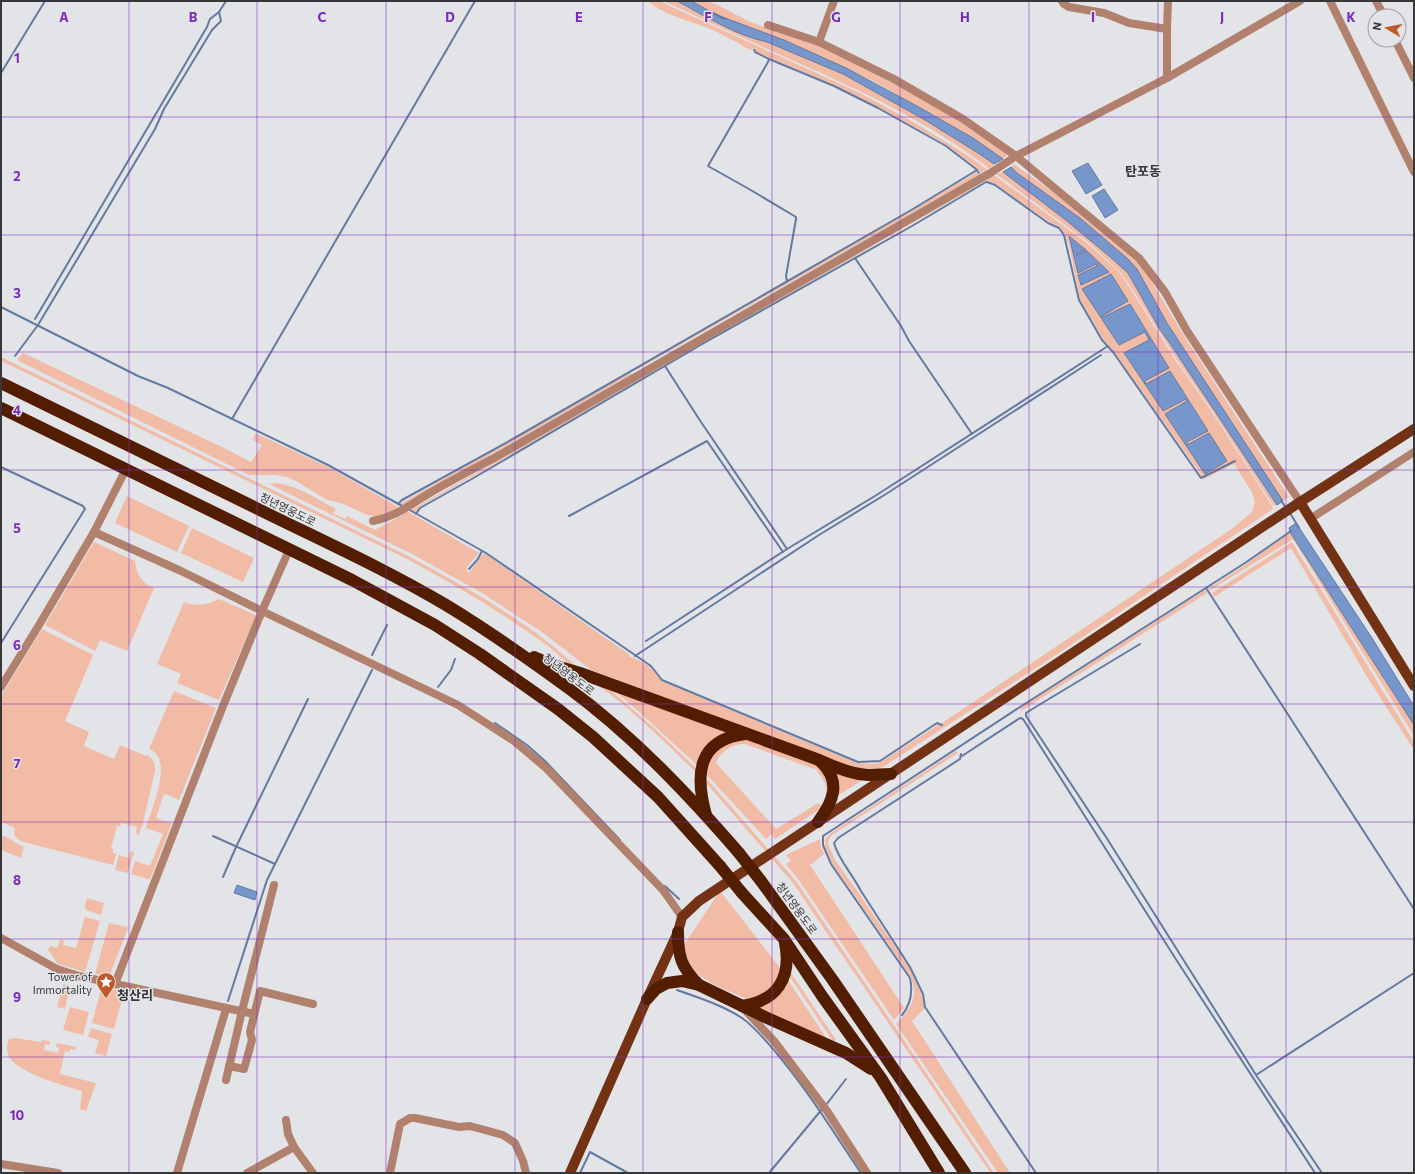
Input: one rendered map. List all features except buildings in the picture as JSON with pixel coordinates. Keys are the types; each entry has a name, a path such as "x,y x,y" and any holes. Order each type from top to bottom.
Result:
{"highway":[{"name":"청년영웅도로","path":"1,383 362,560 446,606 492,635 572,691 607,720 674,781 739,854 761,881 832,979 965,1173"},
{"path":"1,408 352,580 435,625 486,658 558,709 593,736 658,797 784,939 822,996 881,1078 939,1173"},
{"path":"492,635 550,664 580,673 836,767 854,773 868,775 890,774"},
{"path":"706,816 700,784 703,767 708,753 719,742 735,735 747,734"},
{"path":"818,822 831,803 833,796 833,781 829,769 819,760"},
{"path":"678,932 678,949 682,962 689,975 699,985"},
{"path":"742,1006 755,1004 765,1000 775,992 782,981 787,967 788,954 784,939"},
{"path":"647,999 656,989 668,983 682,981 699,985 846,1053 868,1067 881,1078"}],"main road":[{"path":"570,1173 678,932 682,917 699,901 1297,504 1414,429"},
{"path":"1297,504 1310,519 1414,686"}],"street":[{"path":"819,42 834,1"},
{"path":"1062,1 1069,7 1104,13 1129,23 1166,29"},
{"path":"1167,78 1166,29 1168,1"},
{"path":"373,521 388,518 403,510 428,494 496,457 998,169 1016,156 1167,78 1300,1"},
{"path":"1330,1 1411,158 1414,172"},
{"path":"768,25 819,42 894,79 963,119 1016,156 1139,258 1166,292 1187,331 1297,504"},
{"path":"1399,48 1414,78"},
{"path":"1310,519 1414,452"},
{"path":"1,687 94,532 126,469"},
{"path":"94,532 181,571 458,705 514,741 546,768 663,890 682,917"},
{"path":"115,984 223,706 289,550"},
{"path":"226,1080 274,886"},
{"path":"1,938 57,969 79,976 254,1014"},
{"path":"229,1066 244,1070 252,1040 250,1032 260,991 313,1004"},
{"path":"742,1006 774,1041 827,1111 867,1173"},
{"path":"177,1173 226,1009"},
{"path":"390,1173 400,1124 410,1118 415,1118 459,1127 470,1126 502,1134 515,1143 523,1161 526,1173"},
{"path":"286,1120 288,1134 294,1147 312,1173"},
{"path":"247,1173 294,1147"},
{"path":"1,1164 58,1173"},
{"path":"262,1173 264,1164"}],"shaded area":[{"path":"648,1 659,1 860,93 908,119 956,148 987,170 981,173 977,168 947,145 878,107 834,85 756,52 753,48 750,50 724,35 708,28 660,10"},
{"path":"663,1 677,1 753,39 767,42 843,74 925,120 994,164 990,169 921,123 871,97"},
{"path":"691,1 704,1 712,3 753,23 816,45 866,68 939,109 1008,154 1003,159 957,129 877,83 784,40 717,15"},
{"path":"1014,164 1068,203 1141,264 1186,339 1289,497 1283,501 1167,323 1137,269 1128,259 1080,218 1017,173 1011,167"},
{"path":"977,172 979,175 636,370 635,369 914,209"},
{"path":"1003,172 1067,221 1128,273 1159,328 1277,505 1273,505 1120,272 1088,242 996,174"},
{"path":"994,175 1087,243 1119,272 1176,361 1212,412 1273,509 1053,657 883,767 866,769 855,768 839,763 591,670 542,632 482,593 414,555 269,484 276,483 294,487 336,509 333,514 346,519 347,516 375,530 403,515 402,513 407,511 479,553 467,567 467,571 469,573 484,553 630,655 629,656 631,658 633,657 650,667 662,681 857,763 873,764 881,762 938,725 942,725 942,723 1233,528 1252,512 1255,503 1252,492 1234,464 1204,479 1109,345 1103,339 1080,299 1069,245 1065,234 1060,227 1048,221 994,183 987,180 664,366 663,364","holes":["1069,236 1085,250 1076,254 1077,255 1087,251 1109,272 1078,275 1097,266 1096,264 1078,273","1082,288 1128,301 1102,316 1103,318 1130,304 1169,367 1145,381 1146,384 1170,371 1208,431 1186,442 1187,445 1227,461 1205,473 1165,414 1188,401 1186,399 1163,411 1124,354 1150,340 1145,331 1119,345"]},
{"path":"23,353 251,462 262,445 253,440 255,433 330,468 400,508 378,517 372,516 343,504 325,499 287,477 276,475 249,475 17,360"},
{"path":"1,357 423,564 473,592 519,621 580,669 568,663 548,646 497,612 409,560 1,361"},
{"path":"660,367 661,368 419,507 416,513 411,510"},
{"path":"630,372 632,374 403,505 400,504"},
{"path":"127,496 189,526 177,552 115,523"},
{"path":"192,528 254,558 243,582 181,553"},
{"path":"1290,532 1414,725 1414,736 1293,539 1209,591 1208,589 1248,563"},
{"path":"94,542 135,561 140,578 146,584 154,588 127,651 100,640 95,651 45,625"},
{"path":"1292,542 1414,742 1414,750 1369,680 1291,548 1214,597 1212,593"},
{"path":"1205,590 1207,593 1021,711 1020,708"},
{"path":"219,599 256,615 219,700 177,683 181,674 157,664 184,602 202,605"},
{"path":"42,629 93,655 65,721 89,732 84,746 114,759 120,745 146,756 147,755 153,760 154,763 155,771 139,835 136,834 137,827 121,823 120,826 117,826 111,848 113,849 113,853 116,854 113,865 20,841 14,835 15,828 1,822 1,696"},
{"path":"596,684 608,688 654,728 698,770 699,775 637,716"},
{"path":"611,688 732,732 699,767"},
{"path":"174,691 216,708 179,800 166,794 163,796 156,818 172,823 150,879 148,879 131,874 135,861 150,866 163,834 146,828 156,797 161,773 157,754 149,749"},
{"path":"746,738 824,768 829,779 828,802 824,800 826,789 817,770 745,744 736,745 720,755 716,763 776,829 818,803 823,807 775,839 771,834 766,839 706,774 709,757 724,744"},
{"path":"956,751 958,753 832,835 828,844 835,860 909,967 921,993 925,1008 912,1021 1010,1173 998,1173 896,1024 912,1003 914,991 911,977 832,863 825,846 825,839 831,833"},
{"path":"834,772 864,779 837,796"},
{"path":"707,779 796,881 994,1173 991,1173 983,1162 793,883 707,784"},
{"path":"1,835 24,847 21,858 1,850"},
{"path":"820,839 824,854 810,865 904,1008 894,1020 798,879 786,864 791,861 786,855"},
{"path":"131,851 134,852 128,873 115,870 119,855 129,858"},
{"path":"720,891 781,969 781,973 769,992 746,1000 745,998 706,980 691,966 686,956 684,945"},
{"path":"87,898 104,903 101,915 86,910 85,906"},
{"path":"85,917 100,921 85,972 58,964 48,950 50,946 57,948 60,940 64,941 63,945 76,948"},
{"path":"109,923 128,928 109,976 95,974"},
{"path":"789,970 836,1040 835,1041 832,1040 788,974"},
{"path":"786,977 827,1039 757,1008"},
{"path":"63,984 70,986 65,1009 57,1007"},
{"path":"102,986 124,992 114,1029 92,1023"},
{"path":"70,1007 89,1012 83,1035 63,1030"},
{"path":"91,1028 112,1034 106,1056 95,1053 99,1040 88,1037"},
{"path":"15,1038 41,1042 42,1040 50,1041 49,1045 45,1044 44,1050 58,1053 59,1048 56,1047 57,1043 76,1047 75,1050 70,1049 69,1052 65,1051 60,1074 96,1083 86,1111 80,1109 82,1091 40,1077 19,1067 12,1061 8,1054 7,1046 9,1039"}],"water":[{"path":"677,1 691,1 717,15 784,40 846,68 973,138 1003,159 994,164 925,120 843,74 767,42 744,35"},
{"path":"1088,163 1102,185 1086,194 1072,171"},
{"path":"1011,167 1017,173 1080,218 1128,259 1137,269 1167,323 1283,501 1277,505 1159,328 1128,273 1067,221 1003,172"},
{"path":"1104,189 1118,210 1105,218 1092,196"},
{"path":"1069,236 1086,250 1076,254 1077,255 1087,251 1109,272 1081,285 1078,275 1097,266 1096,264 1078,273"},
{"path":"1111,274 1128,301 1102,316 1103,317 1130,304 1169,368 1145,381 1146,384 1170,371 1208,431 1187,442 1187,445 1209,433 1227,461 1205,474 1165,414 1187,401 1186,399 1163,411 1124,353 1149,340 1145,332 1119,345 1082,289"},
{"path":"1296,523 1372,638 1414,706 1414,725 1290,532 1289,528"},
{"path":"237,885 257,892 255,900 234,893"}],"waterway":[{"path":"1,73 45,1"},
{"path":"15,356 38,325 155,129 164,109 212,30 221,21 219,12 226,1"},
{"path":"232,419 475,1"},
{"path":"35,319 207,27 210,19 219,12"},
{"path":"713,13 725,19"},
{"path":"754,50 755,52 769,59 768,62 708,166 796,217 786,276 787,281"},
{"path":"769,59 834,86 878,108 946,146 979,173"},
{"path":"398,504 402,500 511,440 913,209 977,170"},
{"path":"416,514 420,508 704,343 912,226 986,182"},
{"path":"987,182 995,185 1048,223 1059,228 1064,235 1079,300 1102,340 1113,352 1201,478 1235,461"},
{"path":"855,258 972,434"},
{"path":"1,307 138,376 168,388 328,465 404,507"},
{"path":"646,641 787,549 875,496 1108,346"},
{"path":"635,656 819,535 886,494 1101,355"},
{"path":"665,366 787,549"},
{"path":"569,516 707,441 783,552"},
{"path":"1,467 83,506 85,509 1,643"},
{"path":"1281,500 1286,508"},
{"path":"408,509 486,553 651,666 662,680 858,762 880,761 937,723 942,725"},
{"path":"1290,513 1299,528"},
{"path":"902,1015 910,998 910,978 831,864 823,845 823,836 1020,707 1248,561 1291,531"},
{"path":"469,569 478,559 482,551"},
{"path":"1206,588 1414,909"},
{"path":"372,655 387,625"},
{"path":"1140,644 1026,713 1026,716 1106,837 1256,1075 1322,1173"},
{"path":"438,687 451,670 455,659"},
{"path":"228,1001 267,880 372,670"},
{"path":"223,877 308,699"},
{"path":"962,756 1020,718 1023,719 1179,964 1315,1173"},
{"path":"495,723 527,745 545,761 620,840"},
{"path":"961,754 960,759 838,838 834,843 842,861 910,967 923,994 925,1007 1036,1173"},
{"path":"213,836 275,864"},
{"path":"665,886 679,899"},
{"path":"1256,1075 1414,973"},
{"path":"677,990 726,1009 742,1018 757,1031 800,1083 861,1173"},
{"path":"826,1105 846,1079"},
{"path":"769,1173 823,1108"},
{"path":"580,1173 590,1152 628,1173"}],"place":[{"name":"Tower of Immortality","path":"106,999"}],"district":[{"name":"탄포동","path":"1143,171"},
{"name":"청산리","path":"135,995"}]}
